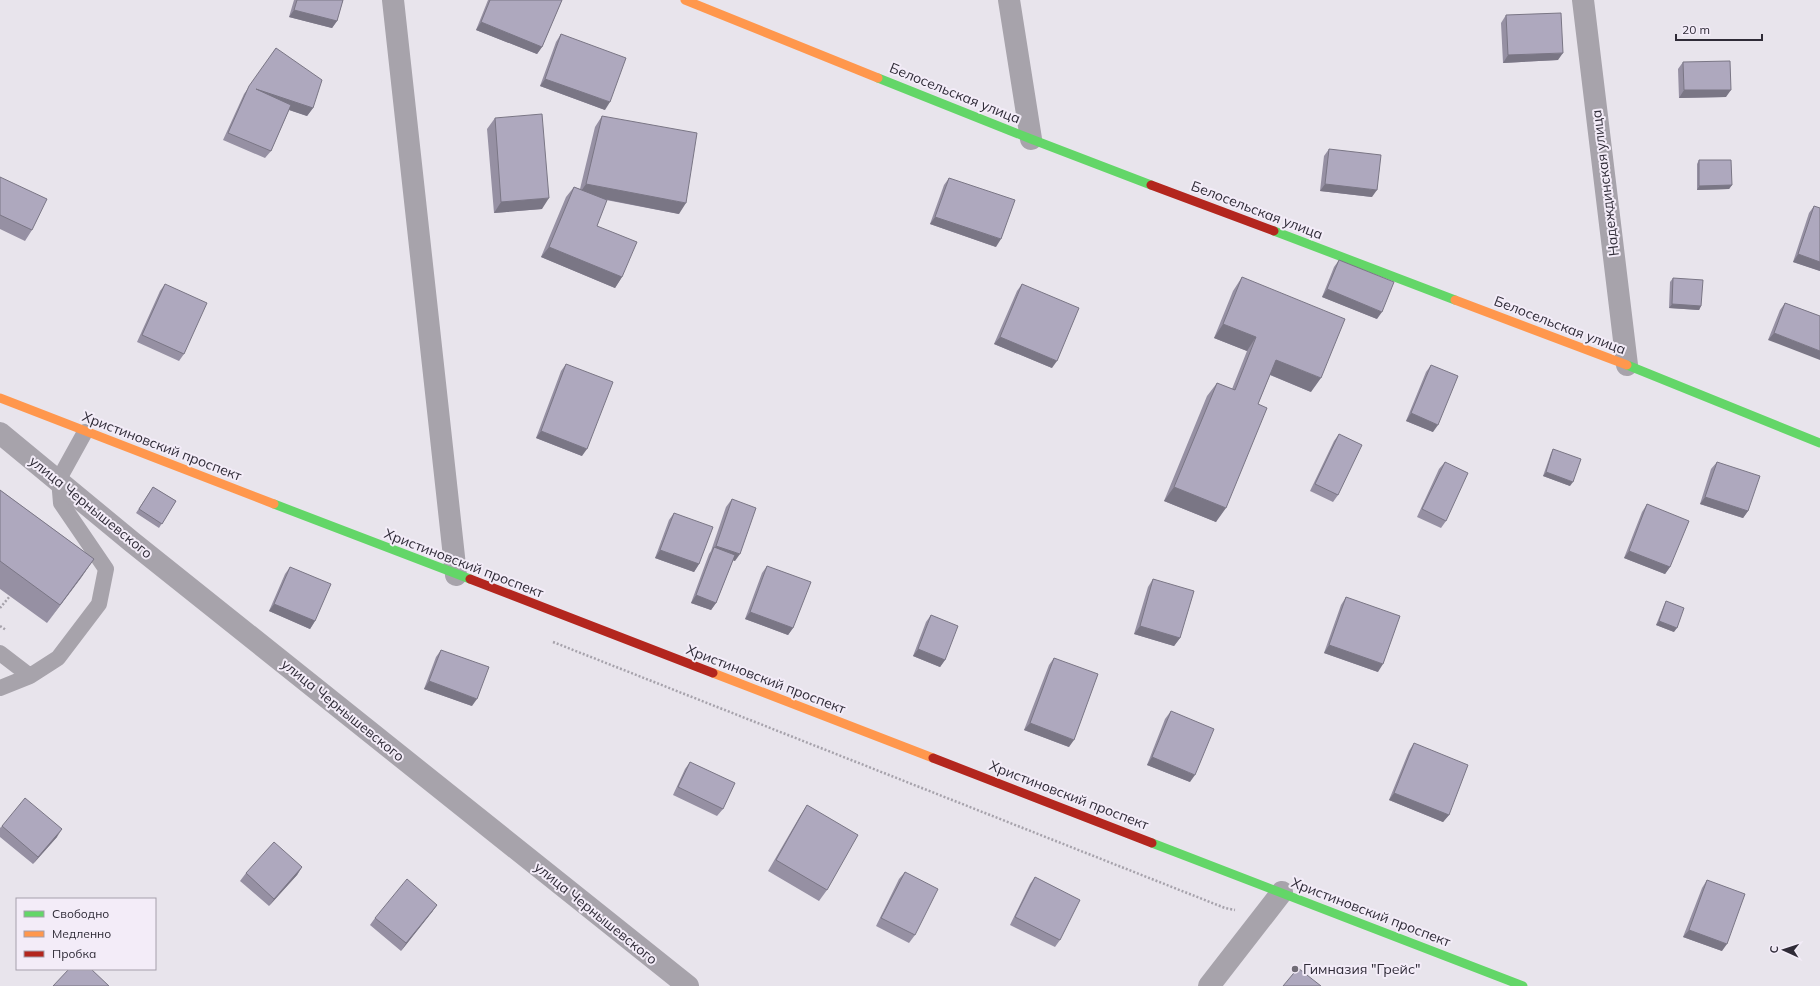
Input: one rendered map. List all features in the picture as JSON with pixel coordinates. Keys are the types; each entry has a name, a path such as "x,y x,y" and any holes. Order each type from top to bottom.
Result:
{"street":[{"path":"393,0 456,575"},
{"name":"Белосельская улица","path":"685,0 1031,139 1627,365 1820,443"},
{"path":"1009,0 1031,139"},
{"name":"Надеждинская улица","path":"1583,0 1627,365"},
{"name":"Христиновский проспект","path":"0,398 1523,986"},
{"name":"улица Чернышевского","path":"0,433 58,479 132,542 688,986"},
{"path":"1209,986 1282,892"}],"lane":[{"path":"0,688 30,676 58,658 99,604 106,568 61,503 58,479 85,432"},
{"path":"0,653 30,676"}],"path":[{"path":"0,608 10,596"},
{"path":"551,641 1225,908 1263,917"}],"building":[{"path":"297,0 343,0 337,21 294,10"},
{"path":"490,0 562,0 542,47 481,22"},
{"path":"1561,13 1563,53 1508,55 1506,15"},
{"path":"561,34 626,58 610,102 545,79"},
{"path":"276,48 322,80 313,108 256,89 291,105 271,151 228,133 249,86"},
{"path":"1730,61 1731,90 1684,90 1683,62"},
{"path":"542,114 549,198 501,202 495,118"},
{"path":"602,116 697,133 686,203 586,184"},
{"path":"1329,149 1381,155 1377,190 1325,184"},
{"path":"1699,160 1731,160 1732,185 1699,186"},
{"path":"0,177 47,199 32,230 0,215"},
{"path":"949,178 1015,200 1001,239 935,217"},
{"path":"574,187 607,200 597,226 637,242 622,277 549,247"},
{"path":"1814,206 1820,208 1820,262 1798,254"},
{"path":"1339,260 1394,282 1382,312 1327,289"},
{"path":"1242,277 1345,319 1321,378 1276,360 1258,404 1267,408 1226,508 1174,487 1217,383 1235,390 1256,337 1223,324"},
{"path":"1673,278 1703,280 1701,306 1672,304"},
{"path":"165,284 207,303 184,354 142,335"},
{"path":"1022,284 1079,308 1057,361 1000,337"},
{"path":"1785,303 1820,316 1820,351 1774,333"},
{"path":"566,364 613,382 587,449 541,431"},
{"path":"1431,365 1458,376 1438,425 1411,413"},
{"path":"1339,434 1362,445 1338,495 1315,484"},
{"path":"1553,449 1581,459 1573,482 1546,472"},
{"path":"1445,462 1468,473 1446,521 1422,509"},
{"path":"1717,462 1760,476 1748,511 1705,497"},
{"path":"153,487 176,501 162,524 139,509"},
{"path":"0,490 94,559 60,605 0,561"},
{"path":"732,499 756,508 740,554 716,546"},
{"path":"1647,504 1689,521 1670,567 1629,551"},
{"path":"674,513 713,527 699,564 660,550"},
{"path":"714,547 735,555 716,603 696,595"},
{"path":"767,566 811,582 793,628 750,612"},
{"path":"290,567 331,584 315,621 274,604"},
{"path":"1153,579 1194,591 1180,638 1140,626"},
{"path":"1346,597 1400,616 1383,664 1329,645"},
{"path":"1666,601 1684,608 1677,628 1659,621"},
{"path":"931,615 958,626 945,660 918,649"},
{"path":"441,650 489,667 477,699 429,681"},
{"path":"1054,658 1098,674 1074,740 1030,723"},
{"path":"1171,711 1214,729 1195,775 1152,757"},
{"path":"1414,743 1468,765 1449,815 1394,793"},
{"path":"690,762 735,783 723,809 678,787"},
{"path":"25,798 62,829 38,857 2,826"},
{"path":"807,805 858,835 827,890 776,860"},
{"path":"274,842 302,867 274,899 246,873"},
{"path":"905,872 938,889 915,935 881,918"},
{"path":"1035,877 1080,900 1060,940 1015,917"},
{"path":"407,879 437,905 406,943 375,918"},
{"path":"1707,880 1745,894 1727,944 1689,930"},
{"path":"1298,968 1321,986 1283,986"},
{"path":"68,970 92,970 109,986 53,986"}],"traffic: fast":[{"path":"878,78 1151,185"},
{"path":"1274,231 1455,300"},
{"path":"1627,365 1820,443"},
{"path":"274,504 470,579"},
{"path":"1152,843 1523,986"}],"traffic: slow":[{"path":"685,0 878,78"},
{"path":"1455,300 1627,365"},
{"path":"0,398 274,504"},
{"path":"713,673 933,758"}],"traffic: jam":[{"path":"1151,185 1274,231"},
{"path":"470,579 713,673"},
{"path":"933,758 1152,843"}],"place":[{"name":"Гимназия \"Грейс\"","path":"1295,969"}]}
